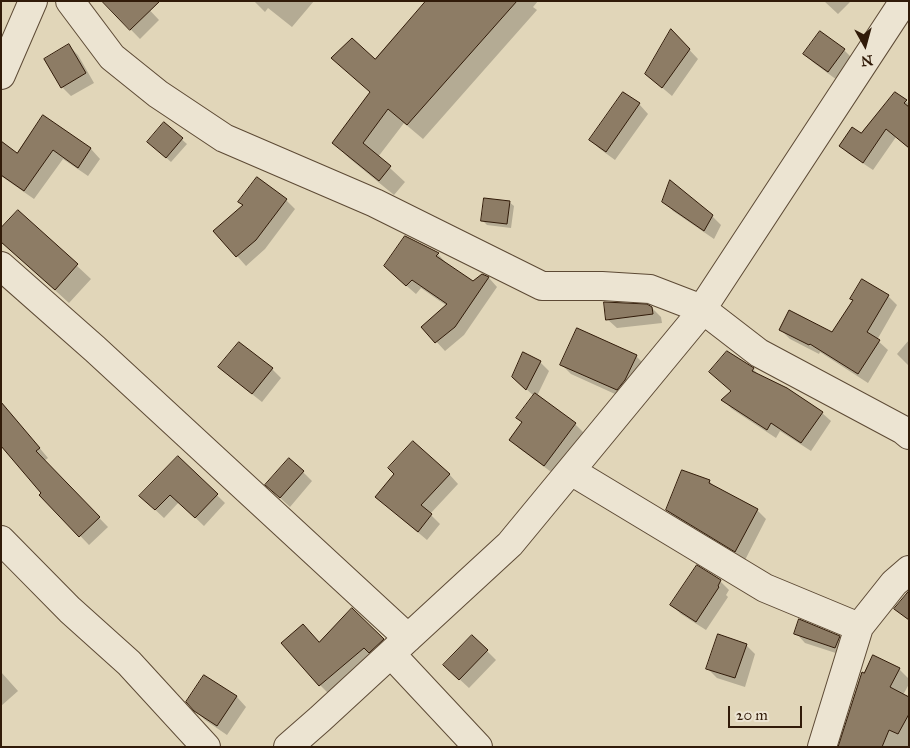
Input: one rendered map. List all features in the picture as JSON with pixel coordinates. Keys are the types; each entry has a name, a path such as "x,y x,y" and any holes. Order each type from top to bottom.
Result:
{"street":[{"path":"1,75 33,1"},
{"path":"70,1 112,57 158,94 224,138 375,203 542,286 602,286 650,289 702,309 760,353 904,430 909,435"},
{"path":"288,747 510,544 571,471 694,322 904,1"},
{"path":"1,266 95,349 400,646 478,747"},
{"path":"571,471 765,588 859,628"},
{"path":"1,540 70,610 129,663 206,747"},
{"path":"822,747 859,628 894,583 909,570"}],"building":[{"path":"102,1 160,1 130,30"},
{"path":"426,1 517,1 407,125 388,109 363,143 391,166 379,181 332,143 370,92 331,58 352,38 375,59"},
{"path":"671,29 690,49 662,88 645,74"},
{"path":"820,31 845,49 828,72 803,54"},
{"path":"69,44 86,73 61,88 44,59"},
{"path":"623,92 640,103 606,152 589,140"},
{"path":"895,92 907,100 904,103 909,107 909,148 886,129 863,163 839,146 852,127 861,133"},
{"path":"43,115 91,148 78,168 53,150 24,191 1,175 1,141 17,153"},
{"path":"164,122 183,138 166,158 147,142"},
{"path":"257,177 287,199 256,240 236,257 213,231 243,205 238,202"},
{"path":"670,180 713,215 704,231 662,202"},
{"path":"484,198 510,201 507,224 481,221"},
{"path":"18,210 78,264 55,290 1,242 1,228"},
{"path":"405,236 439,253 436,256 473,281 482,274 489,277 455,327 435,343 421,327 447,304 412,280 406,286 384,266"},
{"path":"862,279 889,295 867,332 880,340 858,374 810,344 779,330 789,310 832,332 853,300 850,299"},
{"path":"604,302 647,304 652,307 653,314 606,320"},
{"path":"577,328 637,355 625,380 617,390 560,365"},
{"path":"239,342 273,368 252,394 218,367"},
{"path":"727,351 754,368 752,371 787,388 823,412 801,443 771,423 767,430 721,400 731,391 709,372"},
{"path":"523,352 541,361 526,390 512,377"},
{"path":"535,393 576,423 544,466 509,440 522,422 516,418"},
{"path":"1,402 40,448 36,451 100,517 79,537 39,495 41,493 1,446"},
{"path":"413,441 450,474 421,505 432,514 418,532 375,497 394,474 388,468"},
{"path":"178,456 218,494 195,518 170,495 155,510 139,496"},
{"path":"289,458 304,471 280,498 265,485"},
{"path":"682,470 710,480 709,483 758,509 735,552 666,510"},
{"path":"697,565 721,580 719,587 696,622 670,605"},
{"path":"909,591 909,620 894,609"},
{"path":"352,608 384,639 369,653 364,648 319,686 281,643 303,624 319,642"},
{"path":"799,619 840,636 835,648 794,634"},
{"path":"718,634 747,644 735,678 706,669"},
{"path":"472,635 488,650 459,680 443,665"},
{"path":"873,655 900,668 890,687 909,697 909,714 898,734 889,730 882,747 838,747 862,672 864,673"},
{"path":"204,675 237,696 217,726 194,711 186,702"}]}
